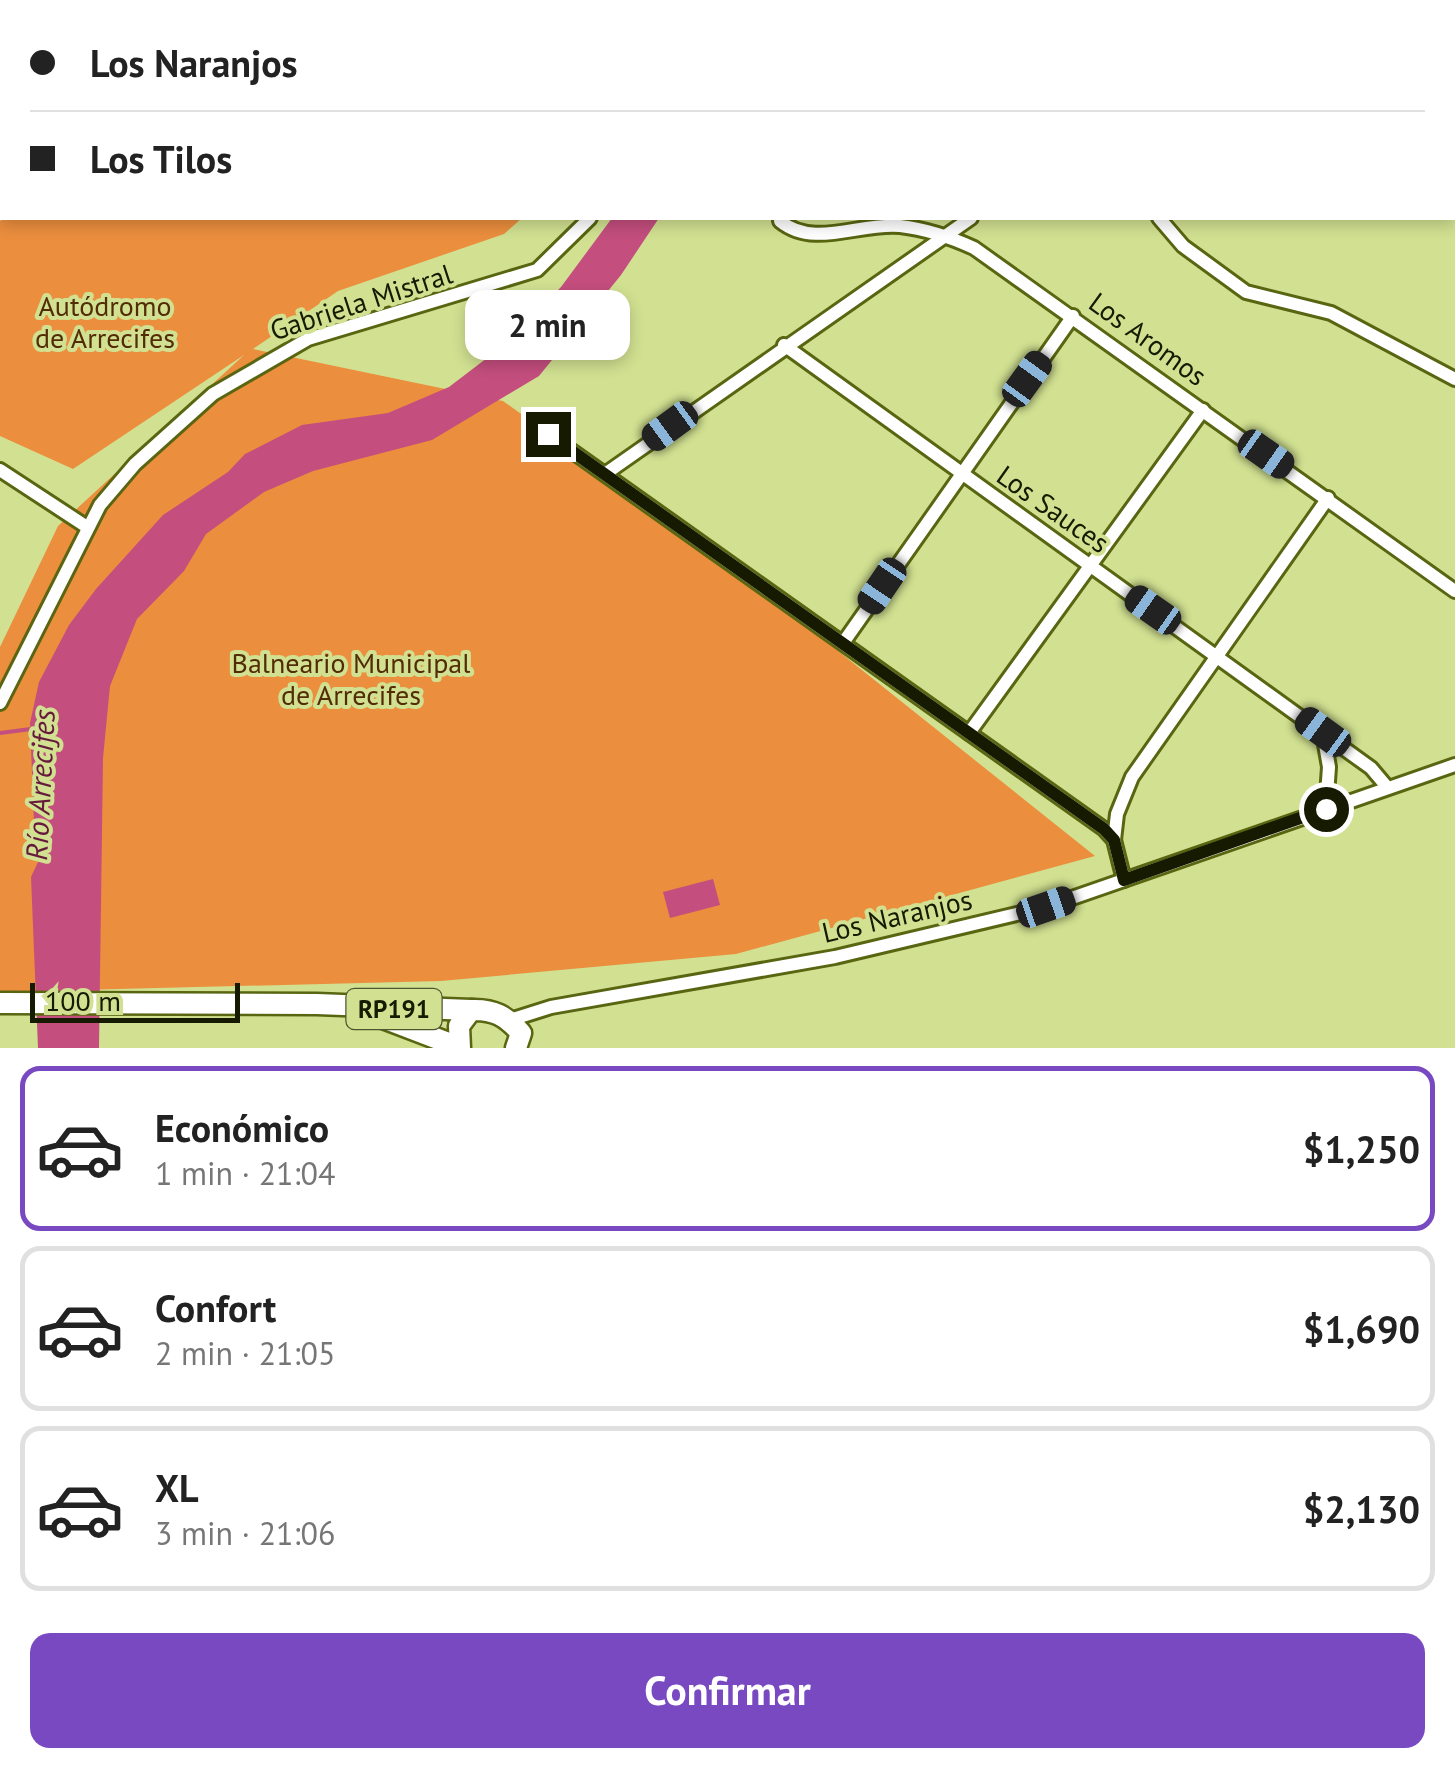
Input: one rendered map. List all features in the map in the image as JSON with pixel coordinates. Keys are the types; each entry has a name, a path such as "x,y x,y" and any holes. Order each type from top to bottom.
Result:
{"main road":[{"name":"RP191","path":"8,1003 317,1004 471,1010 500,1013 521,1037"},
{"name":"RP191","path":"317,1004 408,1024 460,1048 459,1026 471,1010"}],"street":[{"name":"Gabriela Mistral","path":"0,702 87,527 135,464 214,394 262,362 308,340 522,276 554,256 588,220"},
{"path":"605,474 784,345 968,220"},
{"path":"1160,220 1183,246 1246,292 1331,313 1455,379"},
{"name":"Los Aromos","path":"780,221 791,230 813,235 878,226 946,235 974,248 1455,591"},
{"path":"844,643 959,473 1073,316"},
{"name":"Los Sauces","path":"784,345 1323,732 1371,768 1387,787"},
{"path":"969,733 1203,410"},
{"path":"548,434 1114,840"},
{"path":"0,470 87,527"},
{"path":"1124,880 1114,840 1117,814 1132,777 1328,498"},
{"path":"1323,732 1329,768 1326,809"},
{"name":"Los Naranjos","path":"521,1037 552,1007 835,957 1046,907 1455,765"}],"green space":[{"name":"Balneario Municipal de Arrecifes","path":"520,220 504,234 338,291 253,349 503,401 714,552 1095,856 736,954 441,981 0,992 0,647 58,526 244,355 73,469 0,436 0,221"}],"water":[{"name":"Río Arrecifes","path":"611,220 658,220 621,275 539,376 432,440 313,471 264,492 206,534 184,571 137,619 110,686 103,758 99,1048 38,1048 31,877 45,847 34,822 30,723 39,682 69,625 163,515 228,472 245,454 302,425 388,413 449,387 504,345 561,287"},
{"path":"713,879 720,905 670,918 663,892"}],"waterway":[{"name":"Río Arrecifes","path":"0,733 31,729"}],"route":[{"path":"548,434 1104,829 1114,840 1124,880 1326,809"}],"park label":[{"name":"Autódromo de Arrecifes","path":"105,322"}]}
